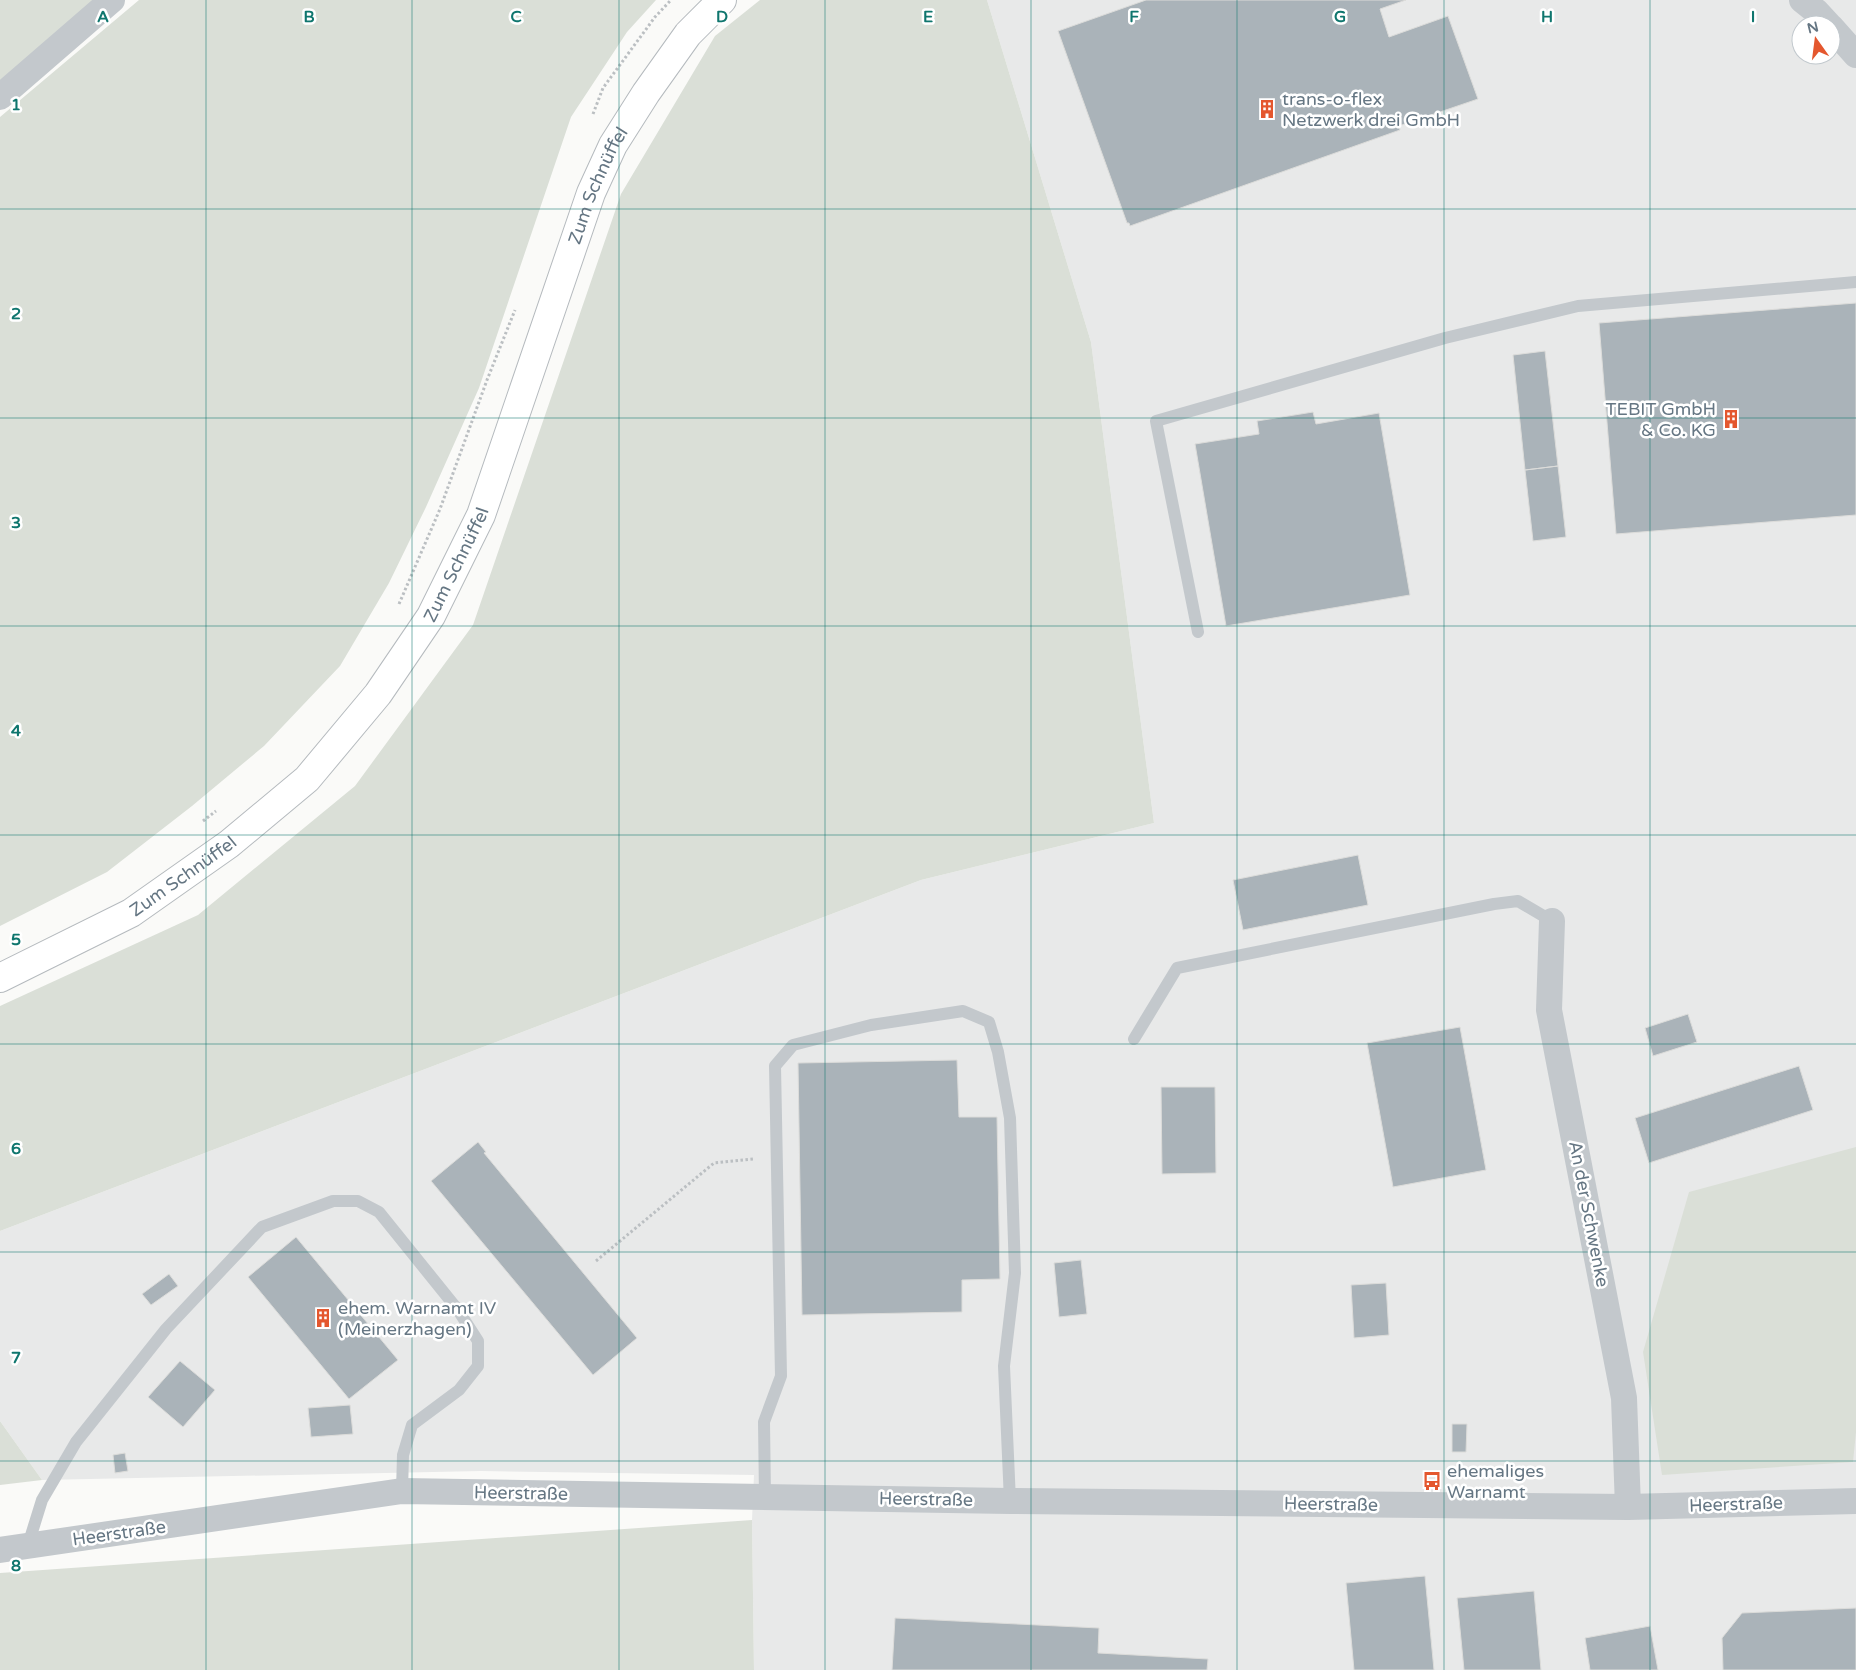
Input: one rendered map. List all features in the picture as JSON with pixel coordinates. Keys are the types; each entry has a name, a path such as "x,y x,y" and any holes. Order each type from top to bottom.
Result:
{"main road":[{"name":"Zum Schnüffel","path":"0,978 131,913 229,844 307,779 378,694 431,616 481,515 591,193 613,145 646,93 688,34 722,0"}],"street":[{"path":"0,97 112,0"},
{"path":"1802,0 1820,15"},
{"path":"1841,38 1856,55"},
{"name":"An der Schwenke","path":"1552,921 1549,1010 1624,1398 1628,1507"},
{"name":"Heerstraße","path":"0,1550 402,1491 1010,1501 1628,1507 1856,1501"}],"lane":[{"path":"1198,632 1156,421 1445,338 1578,306 1856,282"},
{"path":"1134,1039 1177,968 1502,903 1518,901 1552,921"},
{"path":"765,1497 764,1422 781,1376 775,1066 793,1045 871,1025 963,1010 989,1022 998,1052 1010,1118 1015,1273 1004,1366 1010,1501"},
{"path":"28,1545 42,1500 76,1442 166,1329 262,1227 333,1202 358,1201 379,1212 458,1310 478,1341 478,1366 460,1390 412,1425 403,1455 402,1491"}],"path":[{"path":"591,121 603,88 655,17 671,0"},
{"path":"396,610 440,509 487,380 516,308"},
{"path":"198,825 220,807"},
{"path":"596,1261 714,1163 777,1157"}],"shaded area":[{"path":"0,0 104,0 0,88"},
{"path":"139,0 656,0 627,32 571,117 479,388 426,507 389,583 340,666 264,746 192,806 107,872 0,926 0,117"},
{"path":"760,0 987,0 1091,342 1154,823 921,880 0,1231 0,1006 198,915 355,786 473,625 621,194 715,36"},
{"path":"987,0 1856,0 1856,1670 754,1670 752,1520 754,1475 481,1471 42,1480 0,1421 0,1231 921,880 1154,823 1091,342"},
{"path":"1856,1147 1856,1432 1853,1462 1662,1475 1643,1352 1689,1192"},
{"path":"0,1421 42,1480 0,1485"},
{"path":"752,1520 754,1670 0,1670 0,1573"}],"building":[{"name":"trans-o-flex Netzwerk drei GmbH","path":"1146,0 1406,0 1380,9 1389,37 1448,16 1478,99 1399,126 1400,130 1130,226 1127,223 1058,31"},
{"name":"TEBIT GmbH & Co. KG","path":"1856,303 1856,515 1616,534 1599,323"},
{"path":"1545,351 1558,466 1525,470 1513,355"},
{"path":"1313,412 1316,424 1379,413 1410,595 1226,626 1195,444 1259,434 1257,421"},
{"path":"1558,466 1566,537 1533,541 1525,470"},
{"path":"1358,855 1368,905 1243,930 1233,880"},
{"path":"1688,1014 1697,1042 1653,1056 1645,1028"},
{"path":"1460,1027 1486,1170 1393,1187 1367,1043"},
{"path":"957,1060 959,1117 997,1117 1000,1279 962,1280 962,1312 802,1315 798,1063"},
{"path":"1799,1066 1813,1110 1649,1163 1635,1118"},
{"path":"1161,1087 1215,1087 1216,1173 1162,1174"},
{"path":"478,1142 486,1152 484,1153 637,1338 593,1375 431,1181"},
{"name":"ehem. Warnamt IV (Meinerzhagen)","path":"296,1237 398,1360 349,1399 248,1277"},
{"path":"1081,1260 1087,1314 1059,1317 1054,1263"},
{"path":"169,1274 178,1286 151,1305 142,1294"},
{"path":"1386,1283 1389,1335 1354,1338 1351,1285"},
{"path":"180,1361 215,1390 183,1427 148,1397"},
{"path":"350,1405 353,1434 311,1437 308,1408"},
{"path":"1452,1424 1467,1424 1466,1452 1452,1452"},
{"path":"125,1453 128,1471 115,1473 113,1455"},
{"path":"1425,1576 1434,1670 1354,1670 1346,1583"},
{"path":"1534,1591 1541,1670 1464,1670 1457,1598"},
{"path":"1856,1608 1856,1670 1723,1670 1722,1638 1742,1613"},
{"path":"895,1618 1099,1628 1098,1653 1208,1659 1207,1670 892,1670"},
{"path":"1650,1626 1658,1670 1590,1670 1585,1638"}],"place":[{"name":"trans-o-flex Netzwerk drei GmbH","path":"1267,109"},
{"name":"TEBIT GmbH & Co. KG","path":"1731,419"},
{"name":"ehem. Warnamt IV (Meinerzhagen)","path":"323,1318"},
{"name":"ehemaliges Warnamt","path":"1432,1481"}]}
